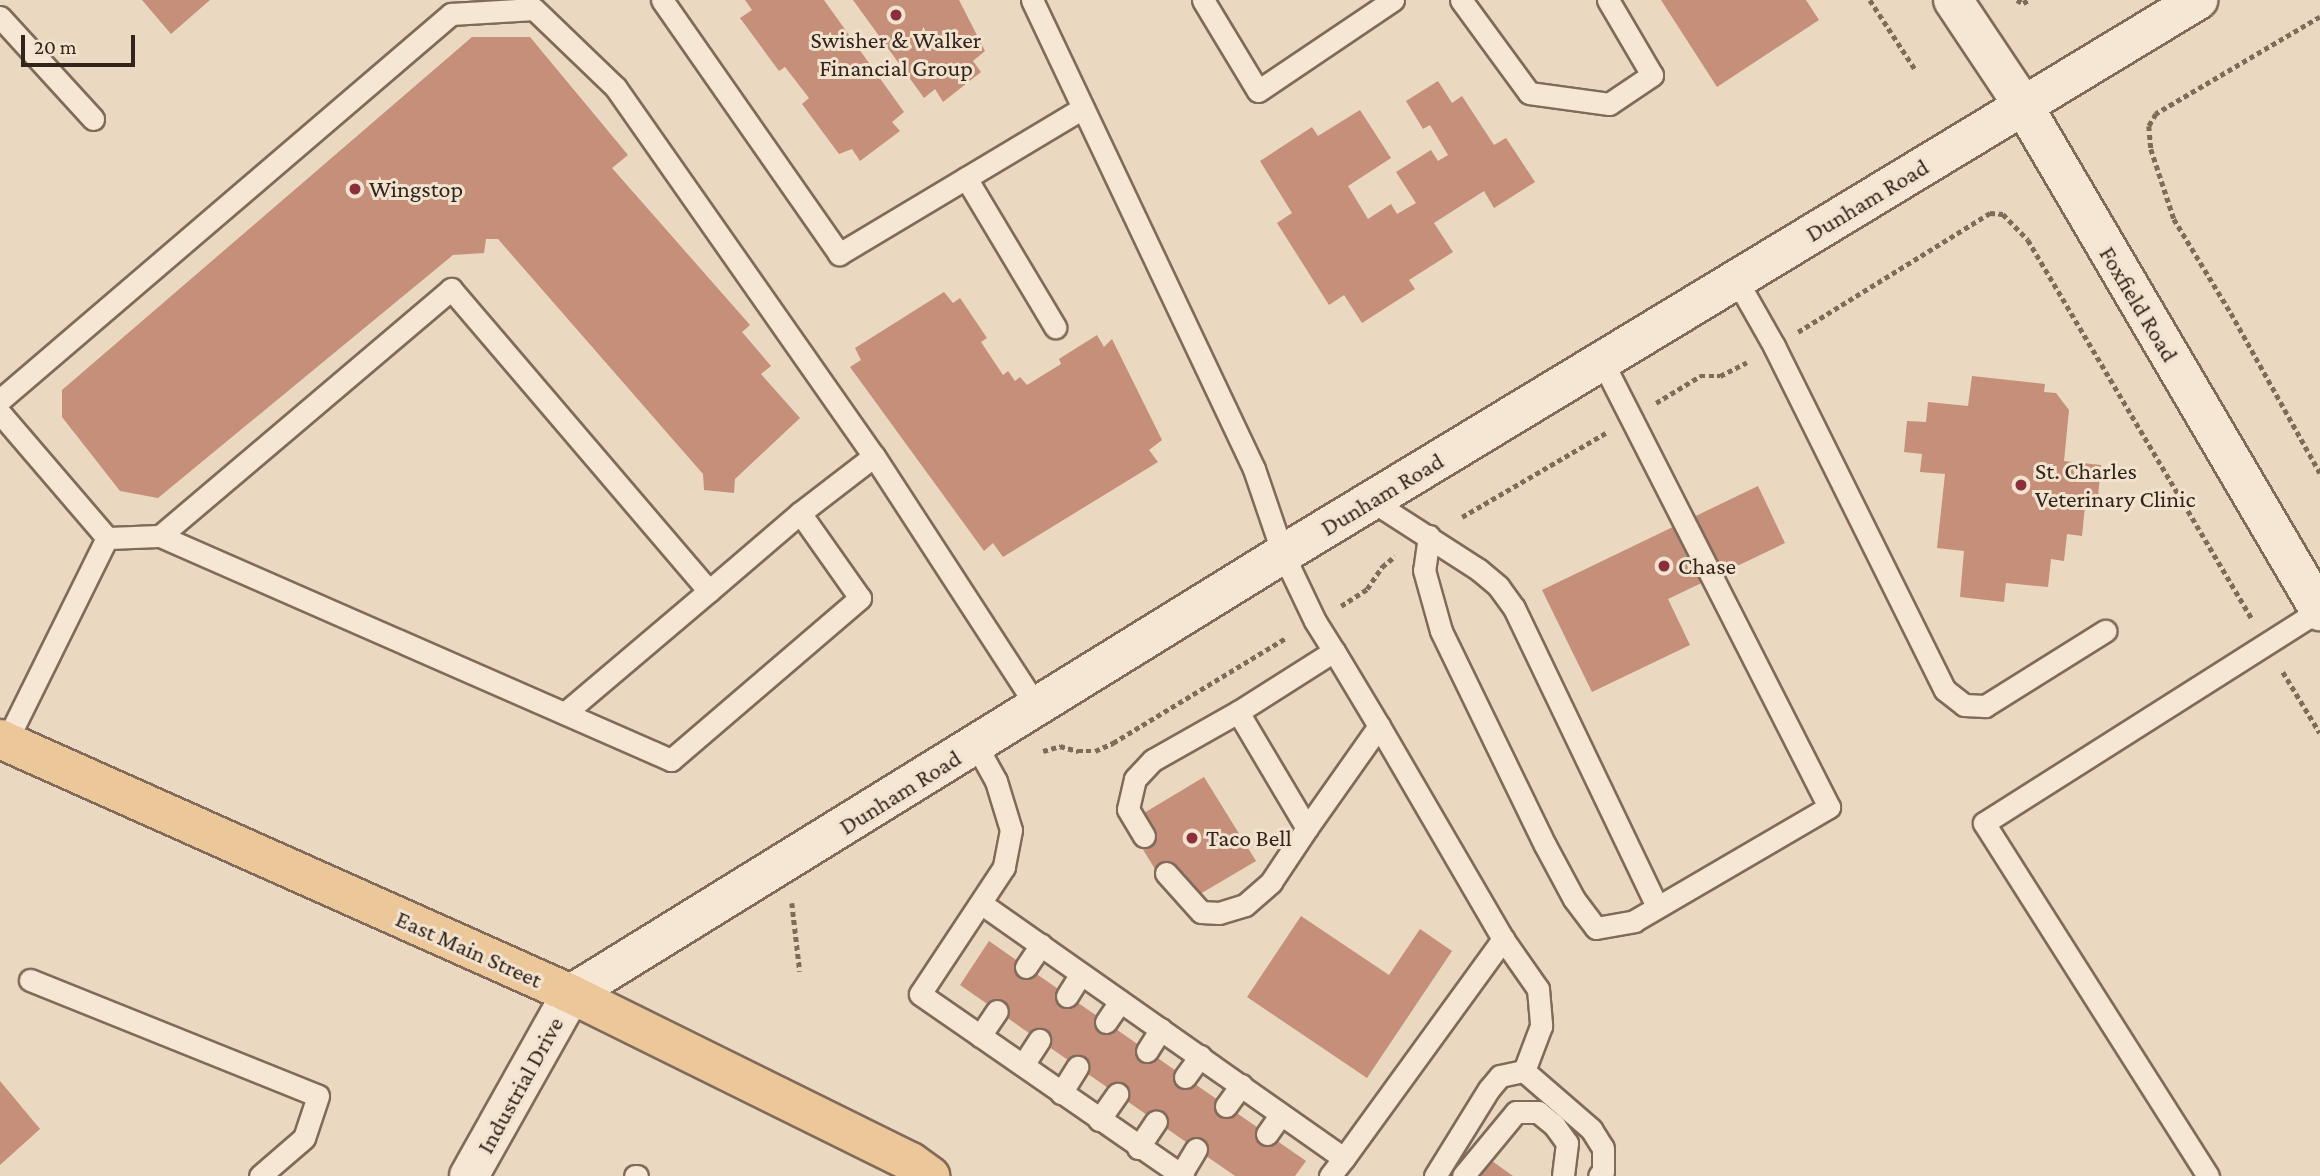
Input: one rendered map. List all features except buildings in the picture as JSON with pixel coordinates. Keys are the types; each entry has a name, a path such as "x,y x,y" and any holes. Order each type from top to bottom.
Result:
{"main road":[{"name":"East Main Street","path":"3,741 571,995 911,1162 930,1176"}],"street":[{"name":"Foxfield Road","path":"1953,0 2023,105 2320,611"},
{"name":"Dunham Road","path":"571,995 1283,554 2198,0"},
{"name":"Industrial Drive","path":"481,1170 571,995"}],"lane":[{"path":"662,0 839,254 1083,107"},
{"path":"1032,0 1254,469 1283,554 1315,621 1503,939 1538,989 1541,1026 1524,1071"},
{"path":"1203,0 1258,91 1393,0"},
{"path":"1461,0 1529,93 1609,104 1652,75 1608,0"},
{"path":"0,400 451,14 534,9 616,88 874,456 1037,706"},
{"path":"0,16 93,119"},
{"path":"965,178 1055,327"},
{"path":"1736,279 1774,346 1945,690 1964,705 1985,706 2105,631"},
{"path":"160,536 451,289 709,591"},
{"path":"1429,536 1424,570 1441,631 1574,899 1596,928 1634,921 1829,807 1602,361"},
{"path":"0,413 107,538"},
{"path":"565,713 800,513 874,456"},
{"path":"1372,501 1479,570 1498,586 1514,608 1657,907"},
{"path":"107,538 160,536 671,760 860,598 800,513"},
{"path":"3,741 107,538"},
{"path":"2208,1176 1984,823 2320,611"},
{"path":"1144,836 1128,809 1135,779 1153,760 1238,712 1334,651"},
{"path":"1238,712 1307,828"},
{"path":"1166,873 1201,912 1219,914 1245,905 1271,882 1379,726"},
{"path":"975,745 996,780 1011,830 1004,867 920,994 1182,1175 1196,1149"},
{"path":"982,904 1344,1158"},
{"path":"1330,1176 1503,939"},
{"path":"1026,967 1041,945"},
{"path":"1067,996 1080,975"},
{"path":"30,980 318,1097 304,1138 260,1176"},
{"path":"1106,1023 1120,1001"},
{"path":"980,1036 997,1011"},
{"path":"1147,1051 1161,1029"},
{"path":"1023,1065 1039,1040"},
{"path":"1185,1077 1200,1056"},
{"path":"1061,1093 1077,1067"},
{"path":"1435,1176 1489,1089 1500,1076 1524,1071"},
{"path":"1524,1071 1591,1129 1604,1148 1603,1171 1599,1176"},
{"path":"1226,1106 1241,1084"},
{"path":"1100,1120 1116,1094"},
{"path":"1463,1176 1516,1112 1538,1112 1555,1125 1567,1143 1563,1176"},
{"path":"1267,1134 1281,1114"},
{"path":"1138,1147 1156,1121"}],"path":[{"path":"1870,0 1915,69"},
{"path":"2017,0 2024,3 2029,0"},
{"path":"2320,17 2156,114 2149,125 2151,149 2174,219 2231,313 2320,473"},
{"path":"1791,336 1990,213 2003,214 2028,240 2255,625"},
{"path":"1649,407 1700,376 1720,376 1747,362"},
{"path":"1462,517 1606,433"},
{"path":"1340,606 1367,590 1382,566 1397,555"},
{"path":"1043,751 1060,746 1078,751 1095,751 1113,743 1286,638"},
{"path":"2283,672 2320,733"},
{"path":"800,972 792,903 803,895"}],"place":[{"name":"Swisher & Walker Financial Group","path":"896,15"},
{"name":"Wingstop","path":"355,189"},
{"name":"St. Charles Veterinary Clinic","path":"2021,485"},
{"name":"Chase","path":"1664,566"},
{"name":"Taco Bell","path":"1192,838"}]}
